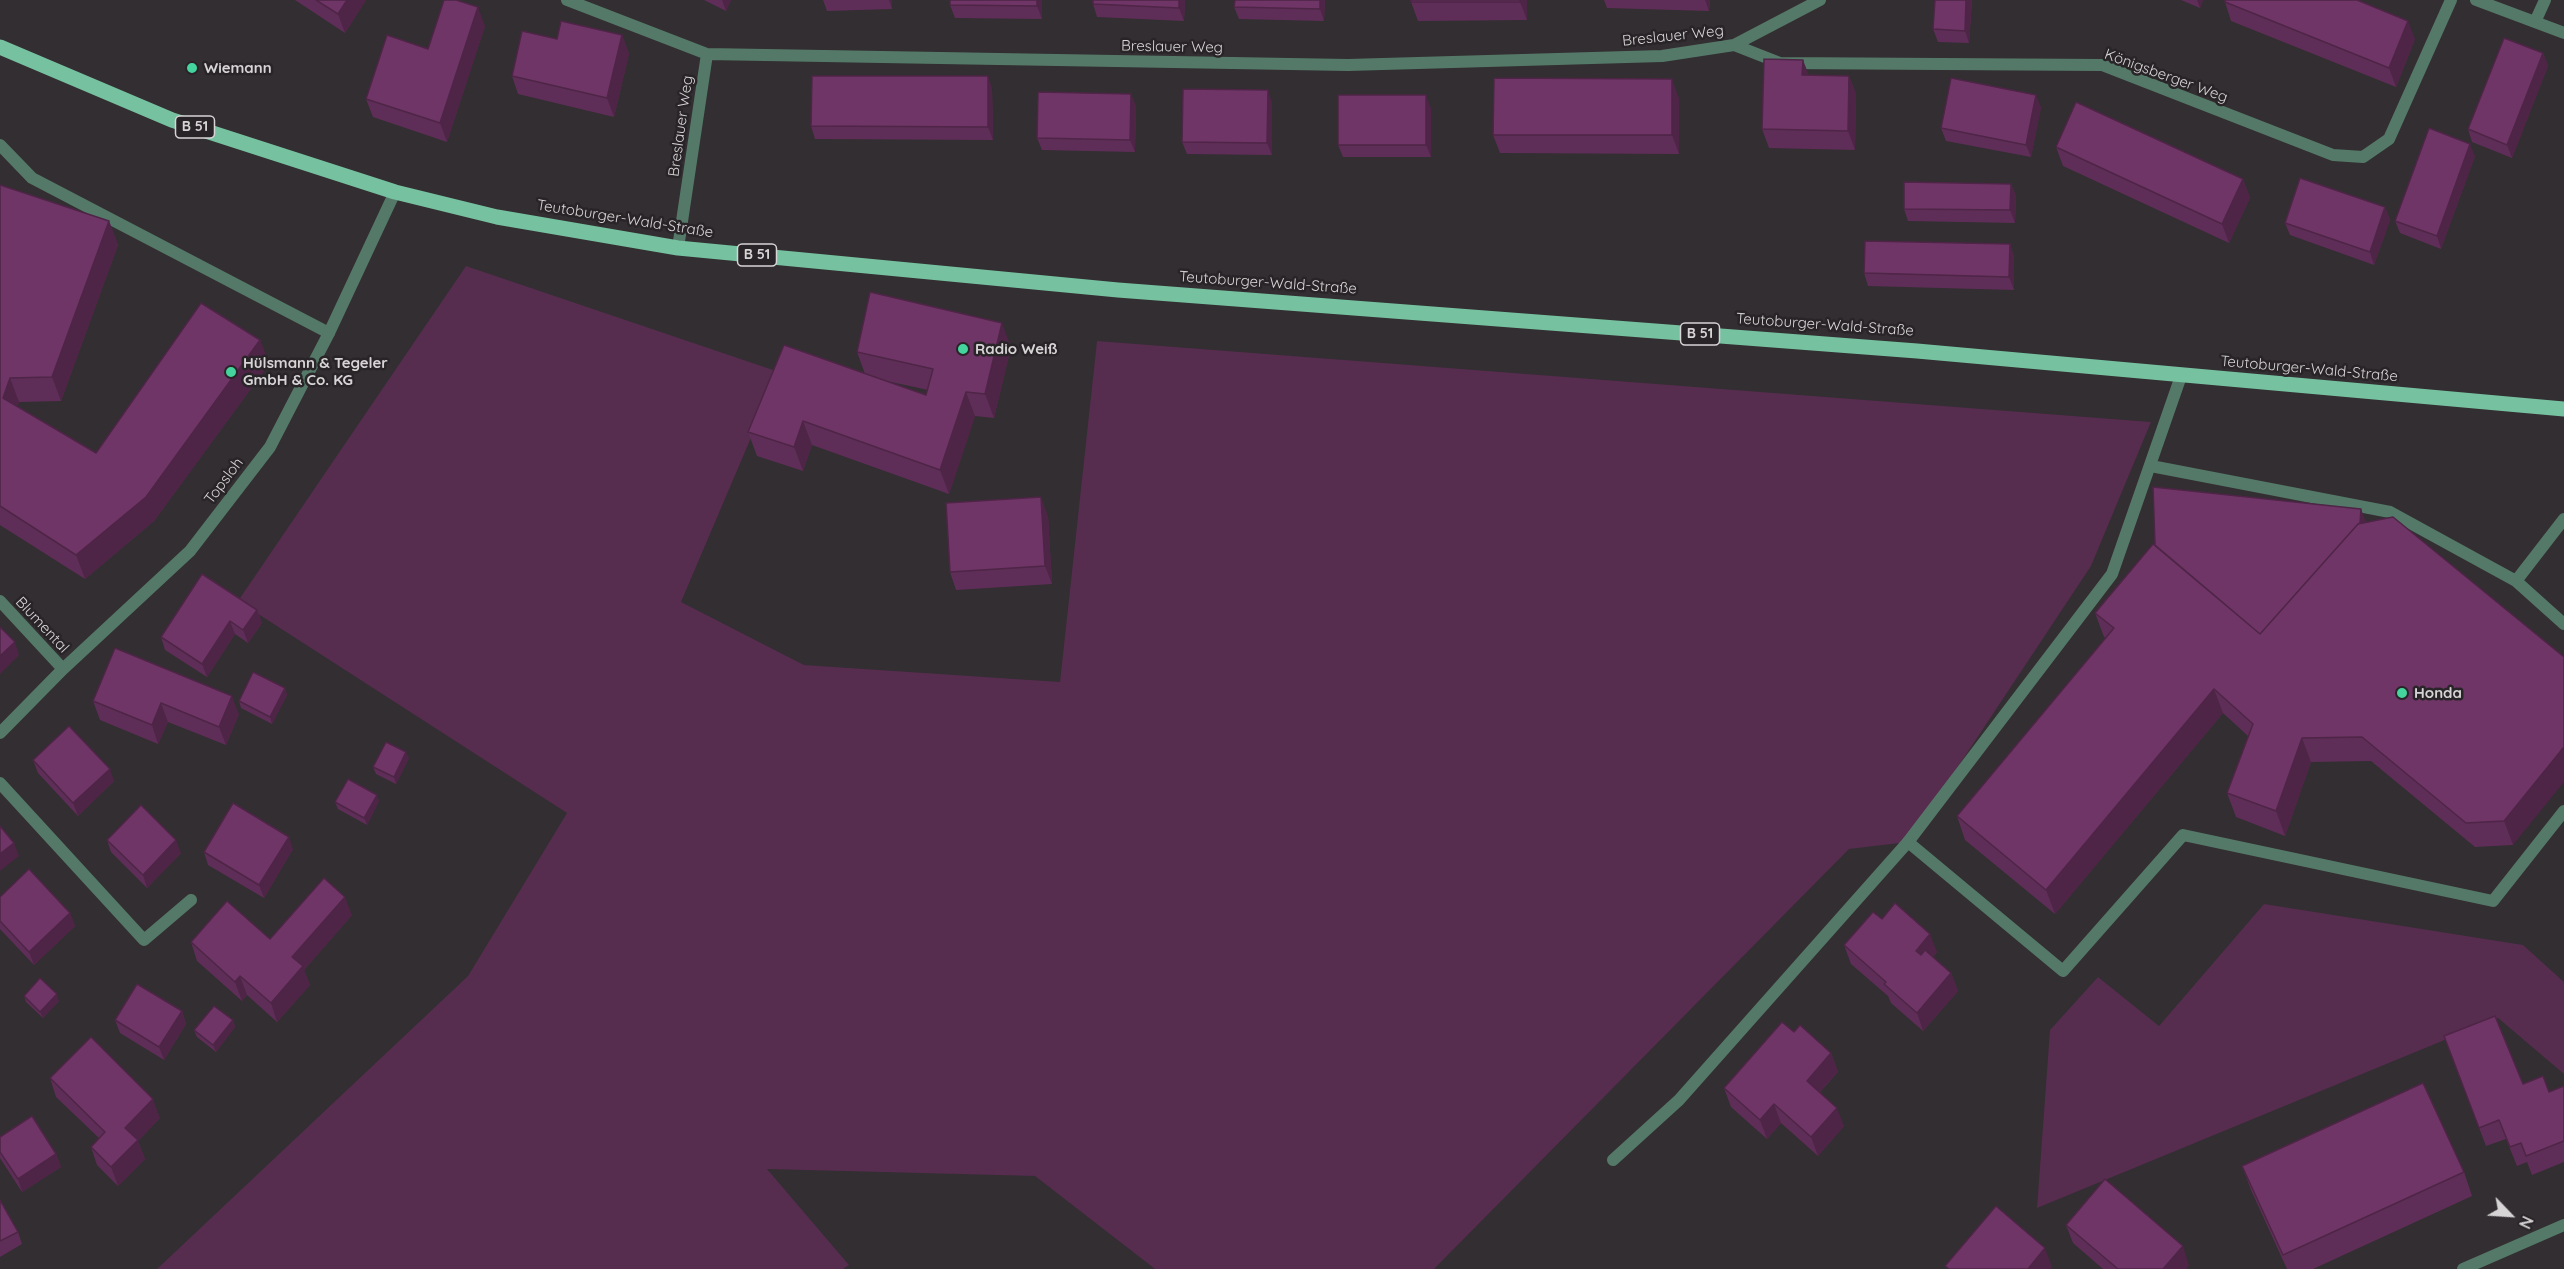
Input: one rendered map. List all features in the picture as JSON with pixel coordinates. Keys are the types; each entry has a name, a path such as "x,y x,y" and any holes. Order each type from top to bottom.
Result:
{"main road":[{"name":"Teutoburger-Wald-Straße","path":"0,47 172,120 395,192 497,216 678,248 1118,290 1917,351 2564,409"}],"street":[{"path":"567,0 707,54"},
{"name":"Breslauer Weg","path":"678,248 707,54 1348,65 1662,56 1734,45 1820,0"},
{"name":"Königsberger Weg","path":"1734,45 1780,63 2102,65 2332,155 2363,157 2389,139 2451,0"},
{"path":"2476,0 2564,33"},
{"path":"2535,22 2545,0"},
{"path":"0,145 33,178 329,333"},
{"name":"Topsloh","path":"0,733 63,669 190,551 270,447 329,333 395,192"},
{"path":"1613,1160 1679,1100 1908,842 2112,573 2181,376"},
{"path":"2151,466 2390,512 2516,581 2564,624"},
{"path":"2516,581 2564,519"},
{"name":"Blumental","path":"0,601 63,669"},
{"path":"0,783 144,940 191,900"},
{"path":"1908,842 2062,971 2183,835 2493,901 2564,811"},
{"path":"2463,1269 2564,1225"}],"shaded area":[{"path":"466,266 779,372 681,602 804,665 1060,682 1097,341 2151,422 2091,566 1908,842 1849,849 1434,1269 1155,1269 1035,1176 767,1169 849,1265 843,1269 157,1269 468,976 567,813 238,601"},
{"path":"2264,904 2523,945 2564,982 2564,1074 2498,1018 2037,1208 2050,1030 2098,977 2159,1026"}],"building":[{"path":"316,0 347,0 338,14"},
{"path":"444,0 456,0 478,7 440,123 366,99 387,35 428,49"},
{"path":"950,0 1037,0 1037,6 950,5"},
{"path":"1093,0 1179,0 1179,8 1093,4"},
{"path":"1235,0 1320,0 1320,9 1234,7"},
{"path":"1411,0 1520,0 1520,2 1411,2"},
{"path":"1935,0 1966,0 1965,31 1933,29"},
{"path":"2225,0 2357,0 2408,21 2389,68 2225,2"},
{"path":"561,21 622,35 607,98 512,76 522,31 557,39"},
{"path":"2504,38 2543,53 2507,145 2468,129"},
{"path":"1764,59 1803,60 1802,75 1849,76 1848,131 1762,129"},
{"path":"812,76 988,76 988,127 811,126"},
{"path":"1494,78 1672,79 1672,135 1493,135"},
{"path":"1951,78 2036,95 2026,145 1941,128"},
{"path":"1183,89 1268,90 1267,143 1182,142"},
{"path":"1038,92 1131,94 1130,140 1037,138"},
{"path":"1338,95 1426,95 1426,145 1338,145"},
{"path":"2076,102 2243,179 2222,224 2056,147"},
{"path":"2429,128 2470,144 2437,236 2395,221"},
{"path":"2300,178 2385,207 2370,252 2285,223"},
{"path":"1904,182 2011,184 2010,210 1904,209"},
{"path":"0,185 109,221 52,377 10,378 3,398 96,453 201,303 260,340 146,497 76,555 0,506"},
{"path":"1865,241 2010,244 2009,277 1864,273"},
{"path":"870,292 1002,323 985,394 966,392 940,470 803,421 794,447 748,432 784,345 926,395 933,369 857,352"},
{"path":"2153,487 2361,509 2360,523 2260,634 2155,545"},
{"path":"1041,497 1045,566 950,572 946,503"},
{"path":"2393,517 2564,657 2564,747 2504,821 2466,823 2362,737 2302,738 2276,811 2227,793 2253,724 2214,689 2046,890 1957,816 2114,628 2095,613 2153,544 2260,634 2358,524"},
{"path":"202,574 257,610 243,630 230,621 202,664 161,637"},
{"path":"0,627 15,642 0,656"},
{"path":"115,648 232,696 219,727 161,703 152,725 93,701"},
{"path":"253,672 285,688 270,717 239,701"},
{"path":"69,726 110,769 73,803 33,760"},
{"path":"386,742 406,752 394,777 373,767"},
{"path":"348,779 377,795 364,818 335,802"},
{"path":"233,803 289,837 259,885 204,852"},
{"path":"141,805 176,840 143,875 107,840"},
{"path":"0,826 14,843 0,854"},
{"path":"29,869 70,913 29,952 0,921 0,897"},
{"path":"324,878 345,897 292,957 303,966 271,1003 240,976 235,982 191,942 227,901 270,939"},
{"path":"1895,903 1930,934 1916,951 1921,955 1925,950 1951,973 1917,1013 1844,945 1873,912 1882,919"},
{"path":"40,978 57,994 40,1012 24,996"},
{"path":"137,984 182,1011 159,1047 115,1020"},
{"path":"214,1006 233,1020 213,1045 194,1030"},
{"path":"2495,1016 2523,1084 2543,1076 2549,1092 2564,1086 2564,1141 2526,1156 2521,1143 2510,1147 2499,1120 2479,1128 2444,1036"},
{"path":"1782,1022 1794,1032 1800,1025 1831,1053 1807,1081 1837,1108 1811,1137 1774,1104 1760,1120 1724,1088"},
{"path":"91,1037 153,1099 125,1128 138,1140 111,1167 91,1147 105,1132 50,1078"},
{"path":"2423,1083 2464,1172 2283,1255 2242,1166"},
{"path":"32,1116 56,1154 18,1179 0,1152 0,1137"},
{"path":"2105,1179 2183,1246 2163,1269 2118,1269 2066,1225"},
{"path":"0,1200 18,1232 0,1241"},
{"path":"1996,1206 2045,1248 2028,1269 1949,1269 1945,1266"}],"place":[{"name":"Wiemann","path":"192,68"},
{"name":"Radio Weiß","path":"963,349"},
{"name":"Hülsmann & Tegeler GmbH & Co. KG","path":"231,372"},
{"name":"Honda","path":"2402,693"}]}
